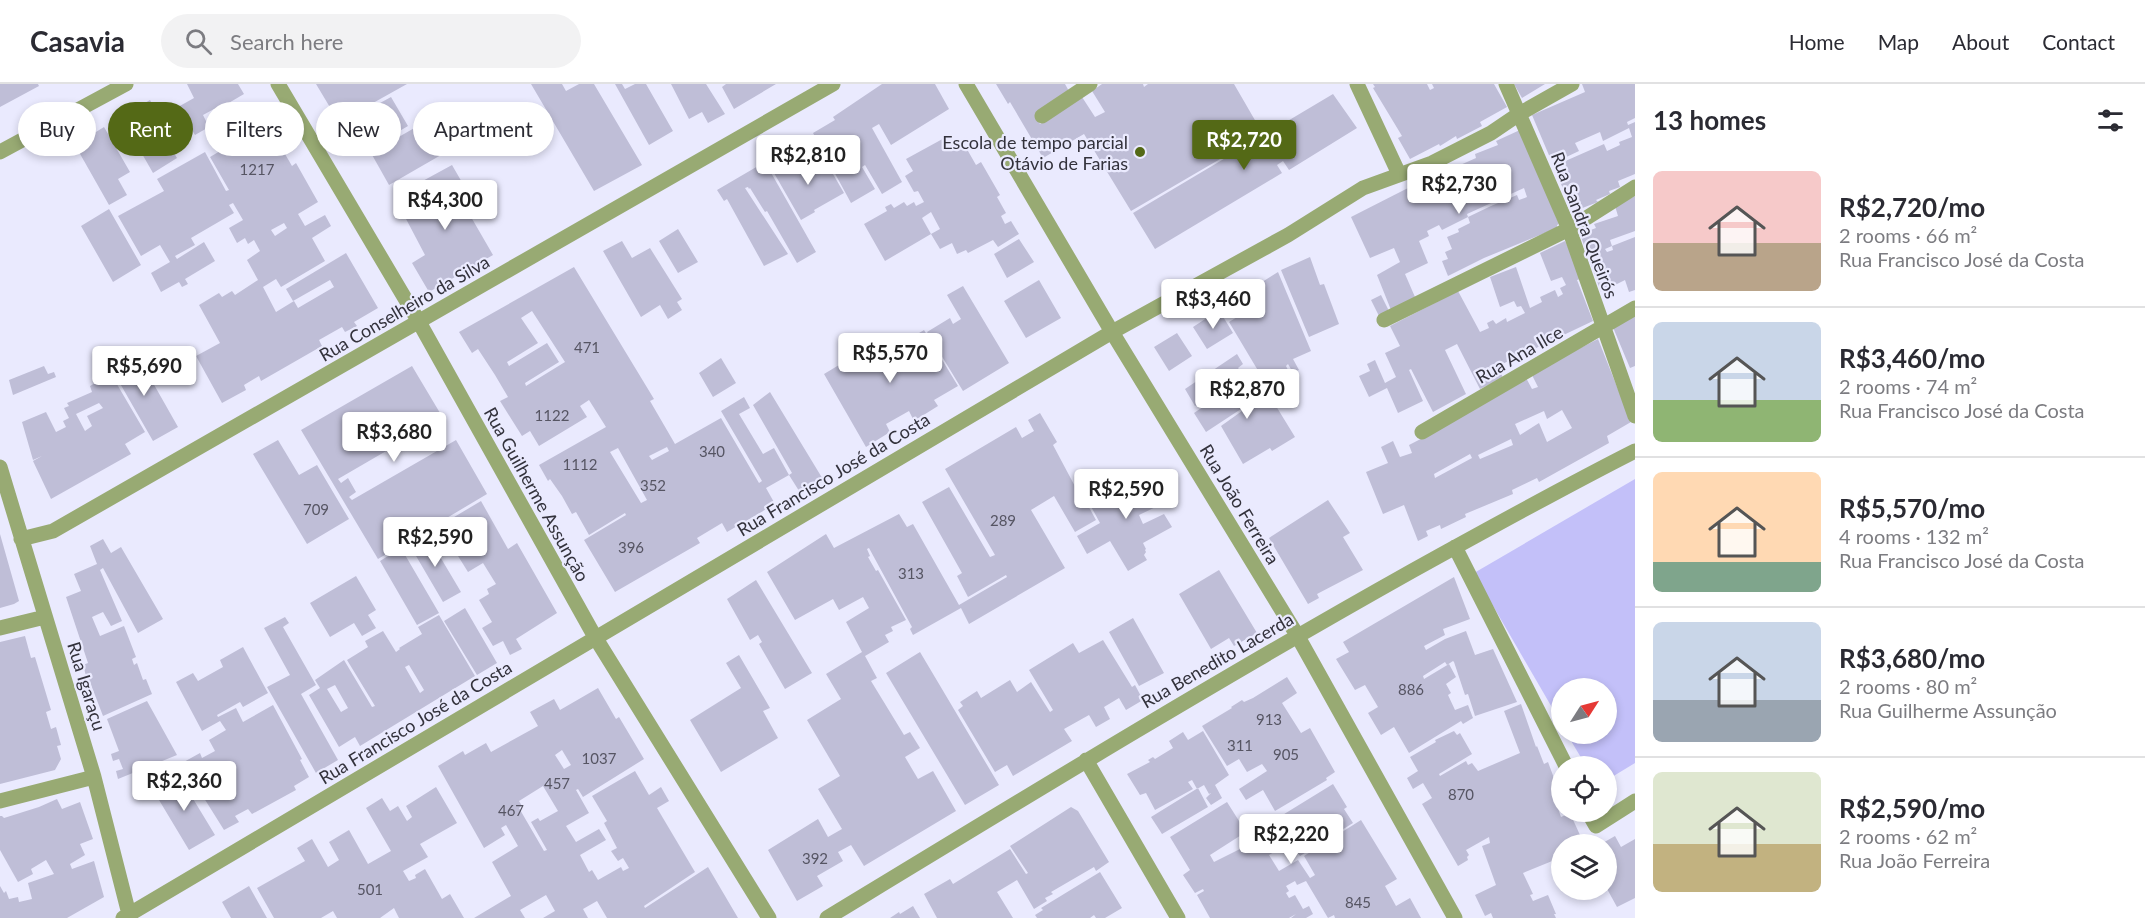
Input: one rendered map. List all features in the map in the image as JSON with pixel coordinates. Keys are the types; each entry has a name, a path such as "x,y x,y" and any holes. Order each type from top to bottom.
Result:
{"street":[{"path":"0,152 126,84"},
{"name":"Rua Guilherme Assunção","path":"278,84 419,322 595,637 769,918"},
{"name":"Rua Conselheiro da Silva","path":"21,539 53,531 833,84"},
{"name":"Rua João Ferreira","path":"966,84 1112,332 1297,635 1455,918"},
{"path":"1042,116 1090,84"},
{"path":"1357,84 1399,174"},
{"name":"Rua Sandra Queirós","path":"1506,84 1569,229 1602,328 1635,416"},
{"name":"Rua Francisco José da Costa","path":"127,917 1112,332 1288,235 1363,188 1432,163 1491,133 1572,84"},
{"path":"1384,320 1569,229 1635,187"},
{"name":"Rua Ana Ilce","path":"1422,432 1635,308"},
{"name":"Rua Benedito Lacerda","path":"827,918 1297,635 1565,486 1635,451"},
{"name":"Rua Igaraçu","path":"0,467 94,777 127,917"},
{"path":"1455,547 1561,756"},
{"path":"0,628 45,616"},
{"path":"1086,760 1178,918"},
{"path":"0,801 94,777"},
{"path":"1617,813 1635,801"}],"shaded area":[{"path":"1635,479 1635,763 1617,774 1617,756 1580,756 1573,744 1617,744 1617,678 1551,678 1551,706 1474,573"}],"building":[{"path":"0,84 38,84 39,86 0,107"},
{"path":"187,84 238,84 244,94 230,102 205,102 205,114 203,115 205,129 195,135 193,102 187,102 194,98"},
{"path":"316,84 407,84 375,102 327,102"},
{"path":"531,84 562,84 566,91 579,84 594,84 642,165 594,191 554,123 554,102 542,102"},
{"path":"615,84 622,84 625,89 635,84 646,84 673,131 649,145"},
{"path":"671,84 706,84 725,114 708,123 702,112 689,119"},
{"path":"726,84 776,84 734,109 722,87"},
{"path":"882,84 935,84 949,109 891,145 879,124 872,128 902,182 882,194 865,165 862,167 875,189 851,203 813,133 835,120 833,117"},
{"path":"996,84 1065,84 1070,93 1036,116 1040,124 1082,97 1095,117 1105,112 1092,91 1102,84 1143,84 1144,87 1148,84 1234,84 1263,134 1131,211 1084,134 1043,158 1010,102 1008,104"},
{"path":"1373,84 1427,84 1430,90 1434,88 1432,84 1494,84 1507,107 1480,122 1482,126 1410,159 1398,138 1402,136 1373,88 1375,87"},
{"path":"1514,84 1545,84 1522,98"},
{"path":"1582,84 1635,84 1635,118 1627,122 1628,125 1635,122 1635,174 1618,181 1620,187 1609,191 1610,194 1596,200 1598,202 1572,212 1554,166 1604,144 1607,151 1620,145 1619,142 1632,137 1629,128 1603,141 1600,132 1575,143 1579,151 1560,160 1559,157 1551,160 1532,115 1585,92"},
{"path":"1333,94 1357,128 1289,170 1283,161 1277,165 1282,173 1155,249 1133,213"},
{"path":"391,97 394,102 382,102"},
{"path":"401,114 408,126 401,130"},
{"path":"104,127 108,134 108,156 121,156 130,172 118,179 127,195 109,205 81,156 96,156 96,132"},
{"path":"413,129 413,156 439,156 389,185 373,156 401,156 401,136"},
{"path":"1520,130 1559,224 1557,228 1484,258 1448,276 1442,261 1448,259 1445,252 1452,249 1447,237 1459,232 1458,229 1470,223 1468,217 1442,230 1439,225 1427,231 1429,236 1419,241 1428,263 1405,274 1415,297 1391,310 1377,275 1400,262 1394,248 1370,258 1351,217 1406,189 1476,158 1475,154 1498,145 1496,141","holes":["1524,188 1527,197 1519,200 1517,195 1468,217 1467,214"]},
{"path":"948,136 955,149 964,144 976,165 981,162 1000,195 997,197 1006,213 1001,216 1005,224 1011,221 1019,234 998,247 993,240 968,253 966,250 957,254 952,243 940,249 931,234 885,261 864,224 887,211 885,207 891,204 894,208 904,202 907,206 914,202 916,206 924,202 918,191 914,192 905,176 913,171 906,159","holes":["931,212 940,229 931,234 922,218"]},
{"path":"205,152 205,156 207,156 226,191 229,190 210,157 212,156 286,156 292,166 296,163 318,202 298,214 305,226 325,215 331,226 312,238 325,261 281,287 276,279 263,287 276,312 294,301 298,308 334,287 330,280 293,301 286,289 346,253 378,308 354,322 357,326 345,332 342,327 319,340 322,346 261,381 259,376 244,385 246,390 222,403 196,356 220,343 199,305 219,293 222,297 232,291 235,295 258,280 247,260 260,251 254,240 248,244 245,238 237,243 229,228 243,220 233,203 229,205 234,213 191,238 195,245 175,256 177,259 204,242 215,261 185,279 188,284 182,287 179,282 161,292 151,273 170,262 160,245 141,256 118,216 164,191 157,179","holes":["284,223 287,228 275,236 271,230"]},
{"path":"143,156 176,156 177,158 153,173"},
{"path":"804,156 812,170 826,162 844,193 801,220 774,173"},
{"path":"765,162 816,252 797,263 767,211 765,212 748,187 745,188 788,254 764,266 727,199 724,201 717,190"},
{"path":"452,165 463,184 420,208 408,189"},
{"path":"456,191 493,255 429,292 412,263 425,255 405,217 420,208 422,211"},
{"path":"1635,196 1635,231 1610,240 1612,246 1635,237 1635,290 1629,292 1625,280 1601,292 1580,234 1596,228 1594,224 1618,216 1615,206","holes":["1612,246 1613,250 1607,252 1605,249"]},
{"path":"109,209 141,265 113,282 81,226"},
{"path":"678,229 698,262 678,273 659,241"},
{"path":"1019,239 1034,262 1007,278 994,254"},
{"path":"622,241 632,258 650,248 682,299 677,302 682,310 668,319 660,305 641,317 603,251"},
{"path":"1565,241 1584,278 1577,280 1593,321 1498,366 1503,378 1480,389 1457,344 1445,350 1466,394 1433,412 1411,369 1409,370 1423,401 1398,413 1387,388 1369,397 1359,376 1370,371 1367,364 1375,360 1385,383 1396,377 1385,353 1400,346 1390,326 1458,291 1480,332 1489,328 1487,323 1493,320 1496,324 1506,318 1507,322 1525,313 1521,306 1517,307 1514,301 1500,307 1490,277 1516,267 1530,308 1542,302 1540,297 1555,290 1558,297 1563,294 1560,288 1566,285 1562,277 1551,281 1540,253"},
{"path":"1310,257 1320,285 1324,284 1339,324 1309,337 1281,270"},
{"path":"574,267 654,399 650,401 675,444 721,418 759,483 762,481 721,411 744,397 750,408 739,414 763,454 774,448 789,475 766,488 775,504 727,532 722,523 697,538 700,543 615,592 584,540 626,515 625,513 589,535 576,512 572,514 539,465 606,427 589,400 580,406 587,417 539,446 530,431 522,436 500,401 508,397 495,375 478,349 472,353 459,332","holes":["532,311 565,362 526,386 525,383 559,362 547,343 509,366 507,362 538,343 521,318","667,447 669,451 652,460 649,456","618,448 647,500 641,503 610,452"]},
{"path":"1278,272 1311,351 1293,359 1299,370 1293,373 1288,364 1286,366 1294,382 1272,394 1229,322 1255,306 1256,309 1260,306 1251,289"},
{"path":"1039,280 1061,318 1026,338 1004,301"},
{"path":"963,286 1009,363 963,391 927,332 950,318 953,324 961,319 947,295"},
{"path":"1381,295 1389,311 1379,316 1371,300"},
{"path":"1219,310 1233,333 1207,349 1193,327"},
{"path":"1635,315 1635,366 1630,368 1612,325"},
{"path":"924,330 958,386 934,400 938,406 914,421 909,411 886,424 890,432 866,447 824,374 839,365 840,367 850,362 846,354 855,350 852,344 866,337 875,353 898,339 901,344"},
{"path":"1177,333 1192,356 1169,371 1154,347"},
{"path":"1598,339 1631,422 1607,436 1609,443 1539,482 1537,478 1512,490 1513,494 1465,514 1466,517 1441,529 1440,525 1426,531 1428,536 1418,541 1404,505 1383,514 1366,472 1388,463 1381,447 1393,441 1400,457 1412,453 1409,445 1444,427 1525,376 1532,389 1538,387 1531,373","holes":["1562,410 1572,428 1547,442 1539,423 1520,435 1515,424 1544,411 1547,419","1511,439 1513,445 1480,459 1478,455","1470,454 1472,458 1435,478 1434,474"]},
{"path":"133,353 142,368 144,367 178,427 153,441 110,366"},
{"path":"1237,354 1243,364 1238,368 1245,377 1195,406 1185,389"},
{"path":"721,358 736,383 713,397 699,373"},
{"path":"44,366 48,374 54,372 56,377 13,395 9,380"},
{"path":"412,366 443,418 338,479 341,483 348,478 356,492 349,497 352,500 456,440 487,494 378,559 301,430"},
{"path":"111,374 145,432 125,444 131,454 51,499 33,461 42,456 33,460 22,422 46,412 56,432 66,427 63,421 69,418 64,408 69,406 67,403 92,392 90,386","holes":["99,403 103,408 87,416 92,426 85,431 76,414"]},
{"path":"1250,375 1263,396 1268,393 1295,437 1272,451 1270,448 1243,464 1221,426 1242,411 1241,409 1206,432 1194,413"},
{"path":"770,392 824,481 801,494 789,475 792,473 753,405"},
{"path":"1040,413 1057,442 1053,445 1096,520 1075,532 1054,496 1031,510 1065,568 969,624 961,608 913,635 910,629 912,627 869,548 867,549 870,556 868,557 876,571 878,570 906,620 891,627 893,631 885,635 889,642 865,656 877,678 871,681 904,735 910,732 920,748 905,757 918,779 933,771 956,811 864,866 851,845 838,852 843,861 817,876 823,886 797,901 768,850 818,819 828,837 842,829 818,789 840,776 807,720 841,699 826,674 862,652 846,622 869,608 863,597 839,610 833,599 795,620 767,572 826,534 834,548 899,514 907,527 913,524 959,605 1007,577 1006,575 968,597 957,576 962,573 922,502 949,487 990,557 995,555 945,469 1016,427 1022,438 1034,431 1028,420"},
{"path":"278,440 299,475 317,465 349,519 307,544 253,454"},
{"path":"1148,471 1164,503 1139,515 1143,524 1164,514 1172,527 1143,543 1147,560 1128,571 1110,541 1087,554 1077,536 1100,523 1088,501"},
{"path":"1328,500 1350,533 1343,537 1363,570 1317,594 1319,598 1308,604 1269,538"},
{"path":"481,501 508,549 517,543 557,613 516,639 522,649 510,655 503,641 493,646 482,628 492,622 479,600 489,594 487,589 496,584 483,563 468,572 453,548 448,552 434,529"},
{"path":"426,533 461,592 443,602 409,544"},
{"path":"0,534 19,601 0,608"},
{"path":"103,539 111,553 121,547 163,619 138,633 103,568 100,570 122,621 111,626 103,612 92,617 100,636 124,626 136,657 132,659 134,665 137,663 143,680 146,679 152,694 103,716 90,682 88,683 83,665 88,663 66,597 81,591 74,574 97,564 90,546"},
{"path":"401,548 439,613 417,625 380,561"},
{"path":"1219,570 1257,633 1234,646 1229,638 1211,649 1179,594"},
{"path":"356,576 376,610 368,615 376,628 362,636 354,623 330,637 310,603"},
{"path":"1454,577 1470,619 1443,629 1445,635 1424,646 1426,650 1466,631 1475,655 1493,649 1517,702 1475,716 1454,662 1453,661 1447,665 1445,662 1423,676 1424,679 1449,664 1456,677 1446,684 1451,693 1448,695 1455,710 1468,705 1473,718 1463,724 1461,721 1409,753 1394,727 1381,735 1368,713 1378,707 1365,685 1355,690 1336,659 1349,652 1343,642"},
{"path":"756,580 812,673 785,689 759,644 762,642 758,635 750,640 727,599"},
{"path":"465,608 497,663 477,675 444,621"},
{"path":"439,615 475,676 360,746 355,737 339,747 309,695 320,688 315,680 344,660 372,707 375,706 347,660 368,647 365,641 383,631 396,652 422,634 418,627","holes":["409,665 424,690 420,693 405,667","335,685 348,708 341,712 327,689"]},
{"path":"285,617 289,623 283,627 316,685 301,694 338,760 316,773 267,687 290,675 264,628"},
{"path":"1133,618 1164,673 1139,686 1109,632"},
{"path":"25,636 31,658 35,657 51,710 46,712 51,729 56,727 61,745 57,746 61,759 55,770 0,784 0,642"},
{"path":"1103,640 1132,687 1135,685 1143,700 1126,710 1119,698 1104,707 1110,719 1096,727 1089,715 1064,729 1072,741 1013,776 1007,765 995,772 958,710 963,706 960,702 977,691 981,698 1010,680 1017,692 1031,682 1050,712 1053,710 1029,670 1073,643 1079,653"},
{"path":"243,647 268,693 243,707 240,702 217,715 218,717 236,708 243,722 273,705 309,777 294,786 296,790 252,814 248,809 235,816 239,822 224,830 182,763 200,753 202,758 215,751 209,740 226,730 220,721 202,731 176,682 193,673 198,681 223,667 220,660"},
{"path":"920,652 999,785 965,805 886,673"},
{"path":"739,655 770,708 763,711 778,738 721,772 690,720 741,688 726,663"},
{"path":"1287,677 1297,693 1282,703 1301,733 1310,728 1335,772 1326,778 1327,780 1275,811 1263,790 1246,800 1239,789 1267,771 1262,764 1247,772 1239,759 1227,766 1202,726 1242,700 1244,702 1253,698"},
{"path":"598,688 616,719 619,717 644,759 583,797 578,789 576,790 589,813 566,826 576,842 599,829 606,840 580,855 589,872 592,870 598,880 621,867 623,871 629,868 623,858 618,861 611,851 617,848 604,823 607,821 592,796 635,771 649,795 661,787 669,801 657,808 695,872 644,906 645,908 708,867 738,918 607,918 597,901 583,909 588,918 543,918 555,911 546,895 520,910 525,918 474,918 511,896 492,862 518,846 506,825 501,828 505,835 484,848 438,766 463,751 465,755 486,743 491,752 538,726 530,712 554,699 560,710","holes":["562,750 571,765 564,769 555,755","543,786 558,811 540,821 538,818 531,822 547,850 544,851 519,808 522,806 519,801"]},
{"path":"147,701 177,755 118,779 116,771 123,769 119,759 113,761 111,754 119,751 107,719"},
{"path":"1521,704 1536,747 1544,764 1548,762 1551,770 1551,822 1574,822 1579,834 1551,834 1551,862 1523,873 1533,894 1530,895 1533,901 1548,895 1556,918 1493,918 1491,913 1485,916 1475,895 1496,885 1482,846 1490,843 1489,837 1466,850 1469,855 1468,860 1458,866 1422,804 1432,798 1423,783 1413,789 1407,778 1418,771 1410,757 1436,742 1435,740 1454,731 1457,735 1460,733 1472,754 1439,774 1440,776 1466,761 1468,765 1472,763 1478,771 1520,753 1504,711"},
{"path":"1203,731 1229,775 1215,785 1222,798 1211,805 1206,798 1211,793 1209,794 1204,785 1197,789 1192,780 1188,782 1193,789 1155,810 1146,793 1140,795 1127,774 1150,762 1148,760 1153,757 1155,759 1173,748 1169,741 1183,732 1188,740"},
{"path":"178,774 215,835 189,850 153,790"},
{"path":"1333,784 1347,807 1344,809 1353,823 1300,856 1291,842 1276,848 1277,850 1269,855 1279,871 1298,860 1310,878 1315,875 1304,856 1361,820 1397,879 1385,886 1396,906 1410,898 1421,918 1335,918 1334,915 1328,918 1306,881 1297,885 1295,881 1286,886 1289,891 1286,893 1289,898 1295,895 1303,909 1309,906 1313,914 1306,918 1291,918 1296,914 1289,918 1210,918 1197,895 1204,891 1203,889 1195,893 1183,875 1190,870 1170,837 1227,802 1246,832 1210,855 1214,862 1260,839 1265,847 1272,842 1263,827"},
{"path":"436,787 457,823 420,844 428,857 403,871 409,881 425,869 442,899 450,894 464,918 399,918 394,908 380,918 337,918 333,911 321,918 274,918 257,888 305,861 297,848 312,839 328,867 339,860 329,842 349,830 368,864 391,851 366,808 382,798 390,811 398,806 407,821 412,817 406,806"},
{"path":"1198,788 1208,807 1162,834 1151,817"},
{"path":"57,799 62,809 80,802 93,839 80,844 85,855 70,864 72,869 94,861 104,897 67,918 0,918 0,886 4,893 6,891 9,899 18,897 19,902 32,899 28,883 54,874 46,860 31,869 33,874 18,882 0,850 0,816 4,818"},
{"path":"1071,807 1078,811 1109,862 1096,871 1094,867 1051,892 1053,894 1045,898 1047,901 1034,909 1017,880 997,892 1013,918 937,918 924,894 950,879 953,884 1010,849 1026,874 1028,873 1010,846"},
{"path":"1635,839 1635,898 1617,907 1613,900 1617,900 1617,840 1621,847"},
{"path":"1100,872 1122,908 1105,918 1096,918 1094,915 1090,918 1037,918 1035,915 1043,910 1041,908"},
{"path":"249,886 267,918 231,918 222,902"},
{"path":"913,906 920,918 890,918 899,912 900,914"}],"place":[{"name":"Escola de tempo parcial Otávio de Farias","path":"1140,152"}]}
